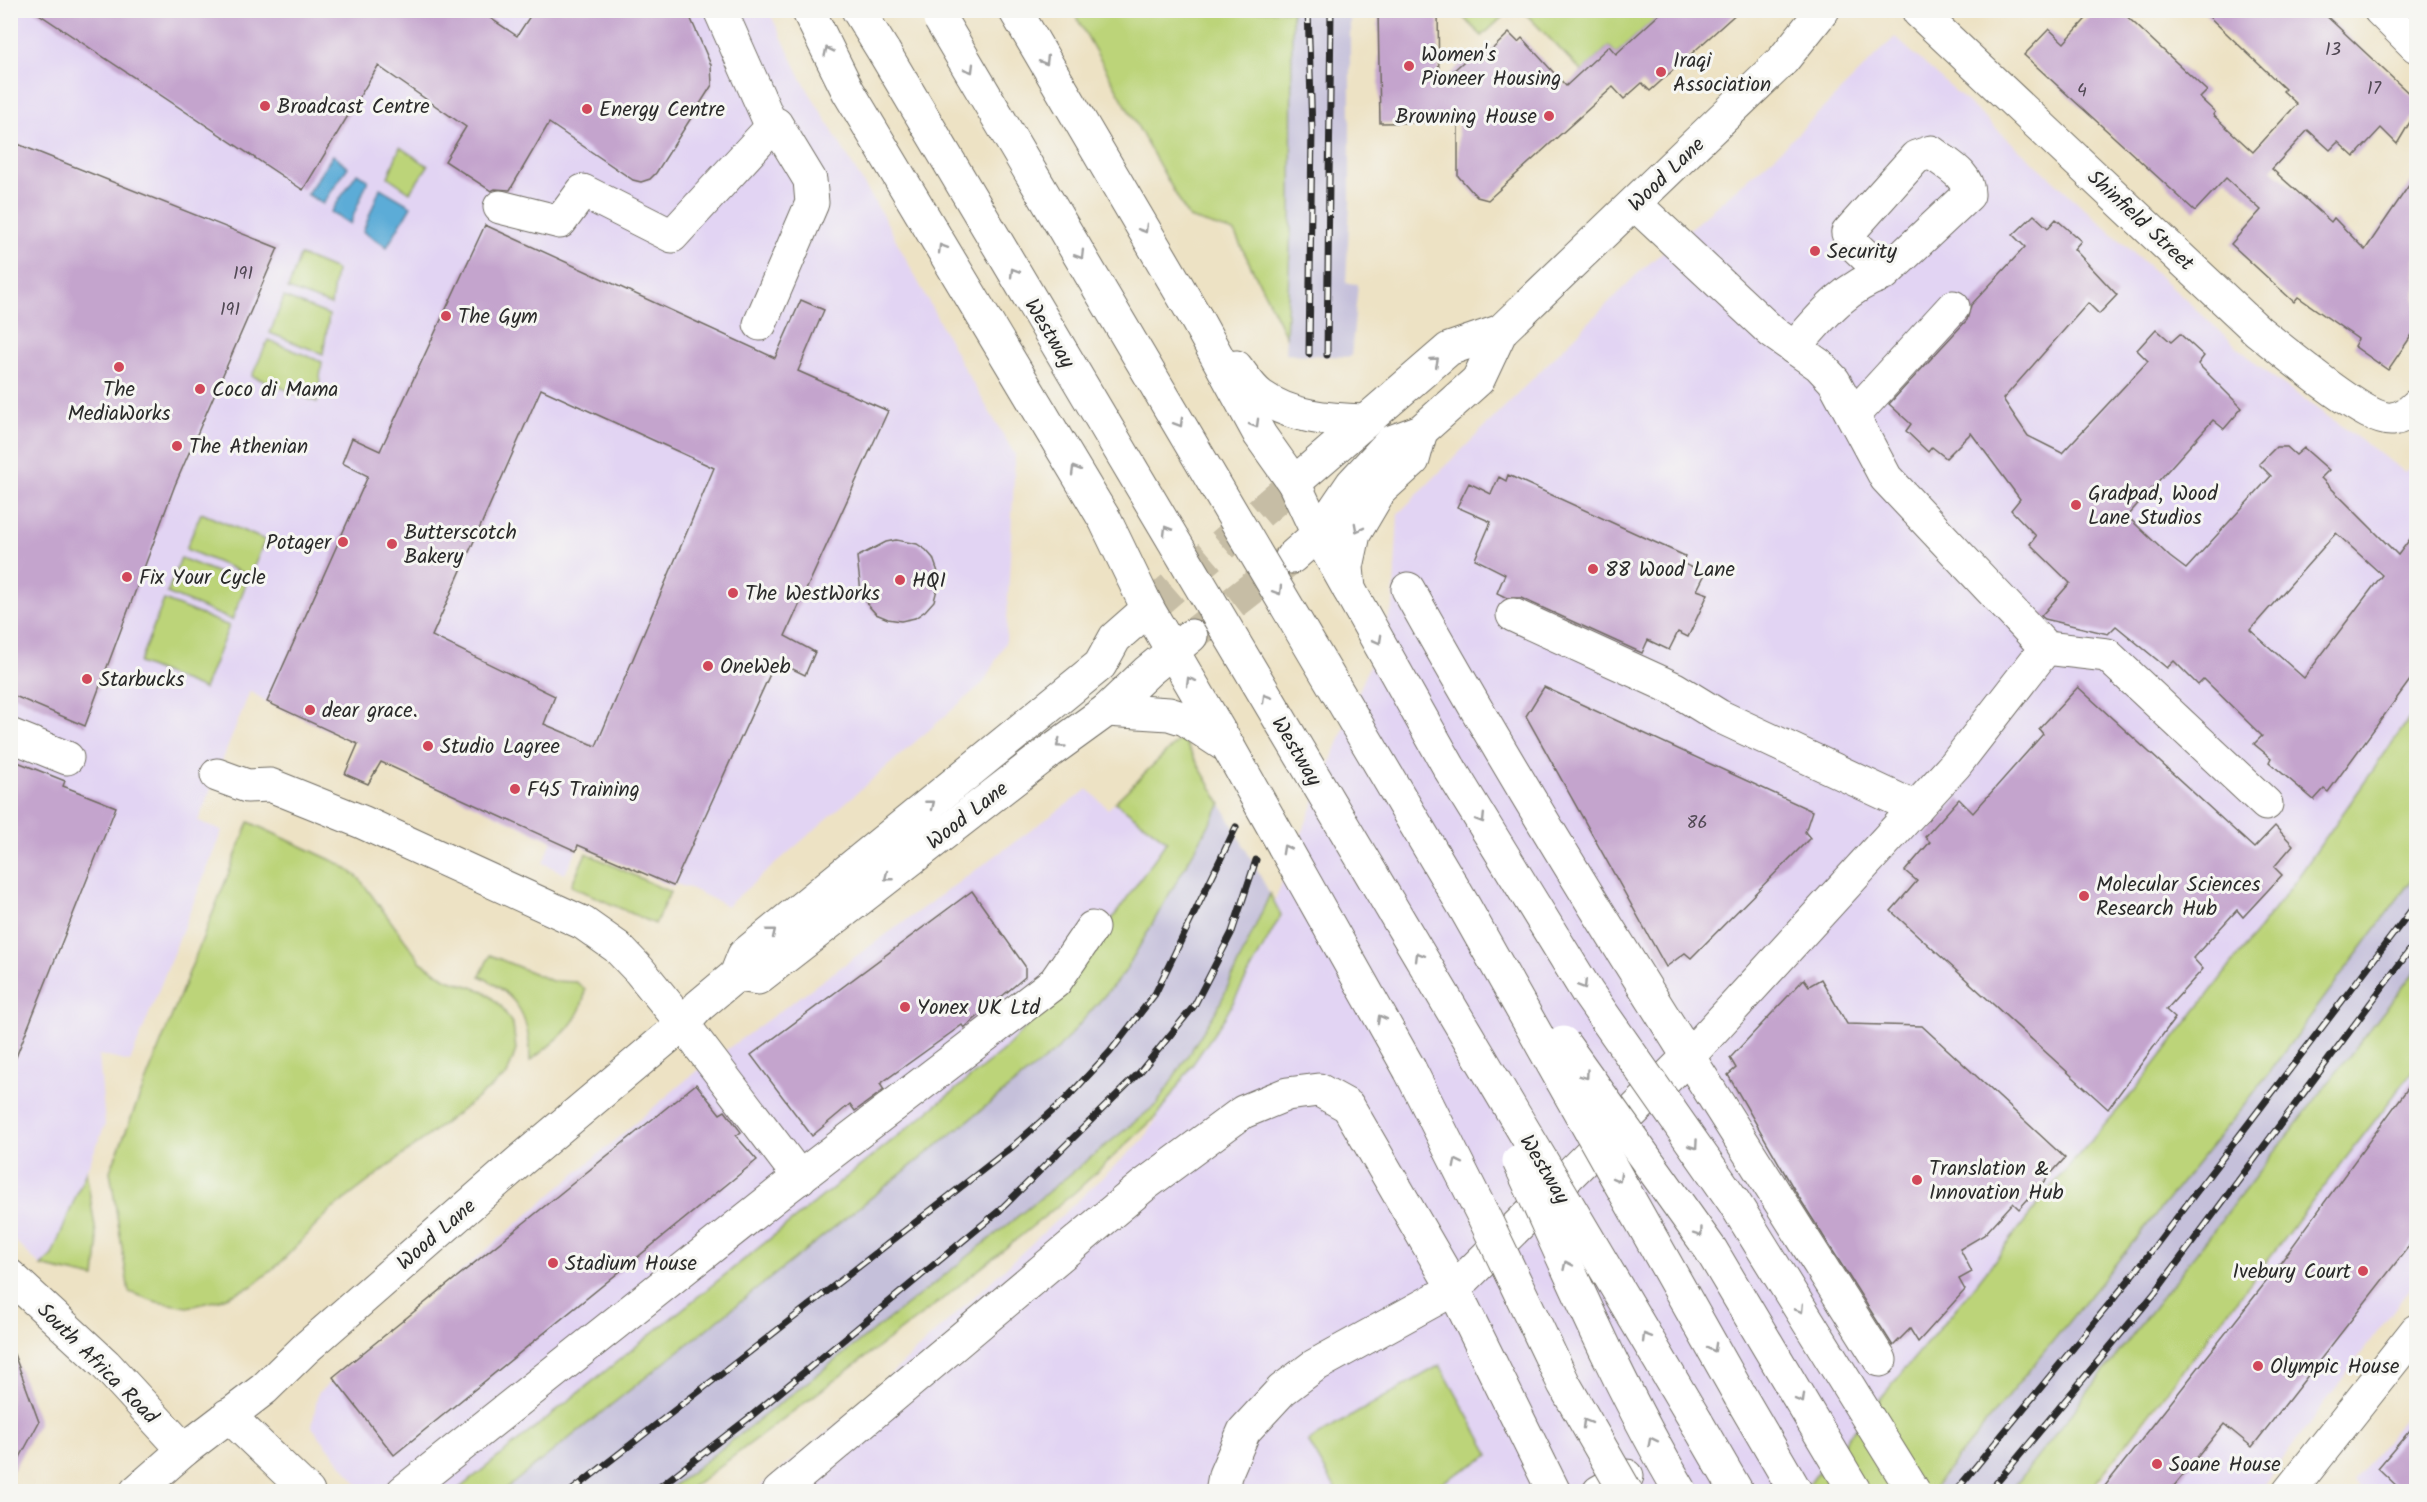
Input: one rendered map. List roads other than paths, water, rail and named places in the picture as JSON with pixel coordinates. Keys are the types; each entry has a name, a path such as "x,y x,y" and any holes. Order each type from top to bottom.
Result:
{"main road":[{"path":"720,10 772,127"},
{"path":"808,10 848,91 1105,520 1148,609 1182,643 1229,748 1410,1070 1564,1384 1626,1484 1599,1491"},
{"name":"Westway","path":"858,10 1737,1491"},
{"path":"1015,10 1196,318 1260,435 1293,483 1318,534 1450,770 1587,992 1734,1202 1914,1491"},
{"name":"Wood Lane","path":"1292,557 1318,534 1352,484 1391,442 1421,431 1478,380 1501,331 1783,60 1823,10"},
{"path":"2380,10 2416,45"},
{"name":"Shinfield Street","path":"1919,12 2258,331 2303,367 2374,415 2391,420 2406,415 2416,406"},
{"path":"938,15 1465,908 1796,1491"},
{"path":"500,207 560,222 583,191 672,236 776,124 810,180 812,203 760,324"},
{"path":"1635,204 1772,332 1819,365 1834,381 1886,478 2046,648 2107,655 2266,804"},
{"path":"1794,348 1832,306 1870,278 1884,274"},
{"path":"1854,415 1953,307"},
{"path":"1196,318 1259,395 1312,417 1364,421"},
{"name":"Wood Lane","path":"1293,483 1449,349 1501,331"},
{"path":"1349,589 1347,567 1354,534 1380,490 1413,460 1421,431"},
{"path":"1408,589 1460,682 1688,1057 1880,1360"},
{"name":"Wood Lane","path":"136,1491 184,1450 264,1389 306,1348 502,1177 683,1024 699,1006 736,975 744,955 1100,665 1115,638 1148,609"},
{"path":"1513,615 1675,689 1719,716 1916,808"},
{"name":"Wood Lane","path":"736,975 758,978 1040,759 1107,710 1182,643"},
{"path":"1222,1491 1225,1475 1244,1431 1282,1390 1314,1366 1455,1289 1688,1057 1955,765 2046,648"},
{"path":"1107,710 1169,714 1185,719 1229,748"},
{"path":"10,735 58,754"},
{"path":"217,775 246,786 270,785 362,822 583,923 617,947 683,1024 800,1178"},
{"path":"1465,908 1711,1250 1855,1491"},
{"path":"403,1491 800,1178 1054,982 1092,928"},
{"path":"1449,1006 1596,1329 1654,1446 1681,1491"},
{"path":"779,1491 1143,1186 1243,1112 1287,1094 1319,1090 1348,1106 1455,1289 1554,1491"},
{"name":"South Africa Road","path":"10,1276 105,1364 184,1450"},
{"path":"2297,1488 2416,1330"},
{"path":"228,1415 308,1491"}],"water":[{"path":"333,155 348,167 323,204 307,194"},
{"path":"357,173 368,180 350,224 331,212"},
{"path":"380,188 411,206 387,247 363,232"}],"tunnel":[{"path":"1148,609 1294,483"},
{"path":"1195,633 1292,557"}],"railway":[{"path":"1308,10 1312,130 1309,354"},
{"path":"1327,355 1331,10"},
{"path":"570,1492 1012,1147 1066,1099 1110,1052 1155,994 1236,827"},
{"path":"653,1492 750,1417 999,1211 1140,1072 1194,1006 1232,932 1256,860"},
{"path":"1955,1492 2133,1275 2416,904"},
{"path":"1989,1492 2154,1294 2416,942"}],"place":[{"name":"Women's Pioneer Housing","path":"1409,66"},
{"name":"Iraqi Association","path":"1661,72"},
{"name":"Broadcast Centre","path":"265,106"},
{"name":"Energy Centre","path":"587,109"},
{"name":"Browning House","path":"1549,116"},
{"name":"Security","path":"1815,251"},
{"name":"The Gym","path":"446,316"},
{"name":"The MediaWorks","path":"119,367"},
{"name":"Coco di Mama","path":"200,389"},
{"name":"The Athenian","path":"177,446"},
{"name":"Gradpad, Wood Lane Studios","path":"2076,505"},
{"name":"Potager","path":"343,542"},
{"name":"Butterscotch Bakery","path":"392,544"},
{"name":"88 Wood Lane","path":"1593,569"},
{"name":"Fix Your Cycle","path":"127,577"},
{"name":"HQI","path":"900,580"},
{"name":"The WestWorks","path":"733,593"},
{"name":"OneWeb","path":"708,666"},
{"name":"Starbucks","path":"87,679"},
{"name":"dear grace.","path":"310,710"},
{"name":"Studio Lagree","path":"428,746"},
{"name":"F45 Training","path":"515,789"},
{"name":"Molecular Sciences Research Hub","path":"2084,896"},
{"name":"Yonex UK Ltd","path":"905,1007"},
{"name":"Translation & Innovation Hub","path":"1917,1180"},
{"name":"Stadium House","path":"553,1263"},
{"name":"Ivebury Court","path":"2363,1271"},
{"name":"Olympic House","path":"2258,1366"},
{"name":"Soane House","path":"2157,1464"}]}
